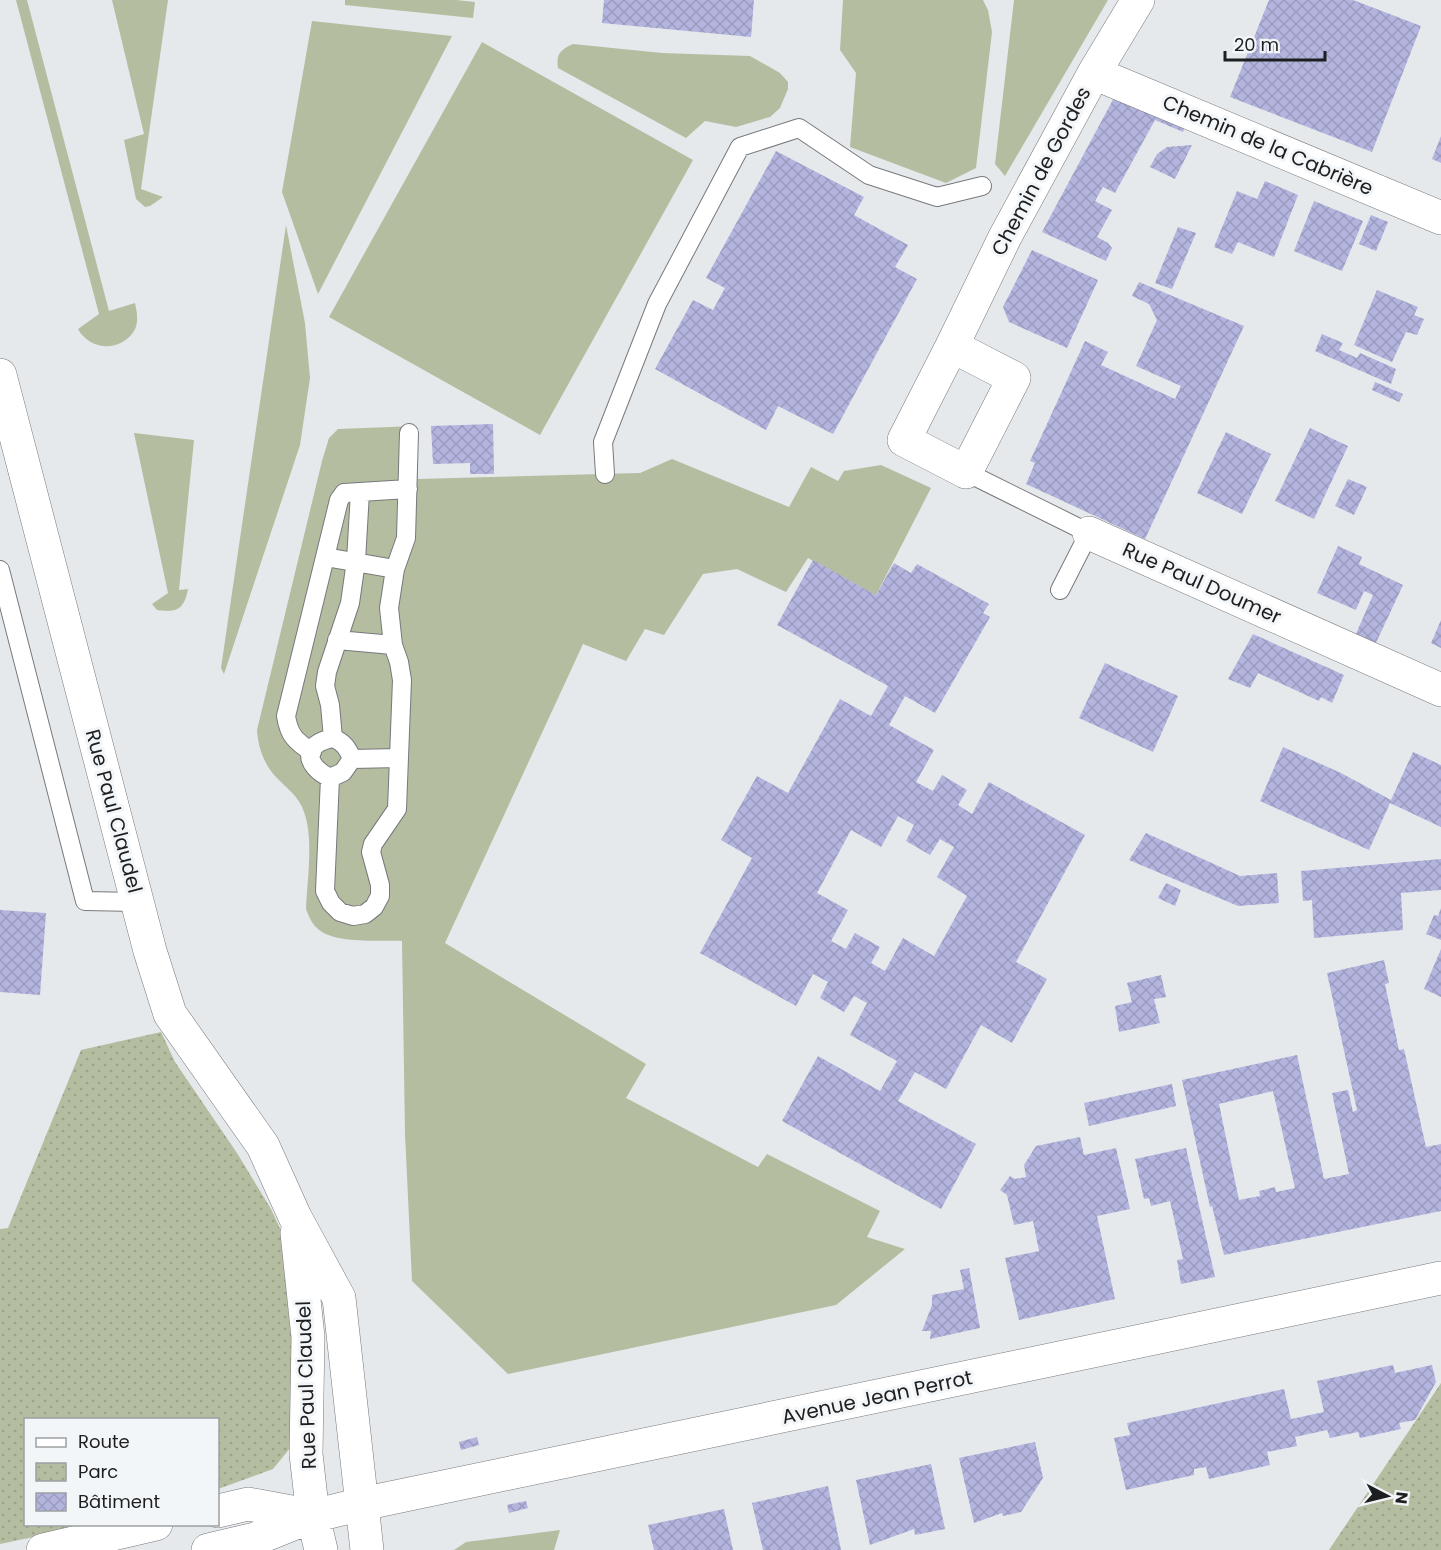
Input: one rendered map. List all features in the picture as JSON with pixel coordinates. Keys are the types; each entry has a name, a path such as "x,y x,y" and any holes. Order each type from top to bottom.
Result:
{"main road":[{"name":"Chemin de Gordes","path":"966,472 904,440 1005,237 1094,73 1138,0"},
{"name":"Chemin de la Cabrière","path":"1094,73 1441,218"},
{"path":"952,346 1014,378 966,472"},
{"name":"Rue Paul Claudel","path":"0,375 5,415 137,902 170,1014 221,1083 263,1146 295,1218 339,1298 367,1550"},
{"name":"Rue Paul Doumer","path":"1089,533 1441,690"},
{"name":"Rue Paul Claudel","path":"295,1218 308,1337 306,1454 313,1516 321,1550"},
{"name":"Avenue Jean Perrot","path":"208,1550 255,1539 313,1516 362,1504 1441,1278"},
{"name":"Avenue Jean Perrot","path":"219,1511 249,1504 313,1516"},
{"path":"43,1550 147,1526"}],"lane":[{"path":"605,474 603,442 657,304 740,147 799,128 869,175 937,197 982,186"},
{"path":"330,778 325,891 331,903 340,912 353,916 365,914 374,907 380,896 380,885 370,852 397,809 402,680 393,645 389,608 395,570 406,538 409,433"},
{"name":"Rue Paul Doumer","path":"966,472 1089,533"},
{"path":"312,752 299,743 289,730 286,716 339,500 344,493 408,489"},
{"path":"333,738 330,705 325,686 350,603 356,561 360,492"},
{"path":"1060,590 1089,533"},
{"path":"325,557 395,570"},
{"path":"0,570 85,901 137,902"},
{"path":"337,640 393,645"},
{"path":"294,681 325,686"},
{"path":"330,778 314,767 310,757 313,747 321,740 333,738 342,742 352,759"},
{"path":"352,759 399,758"},
{"path":"330,778 343,772 352,759"}],"green space":[{"path":"16,0 27,0 109,311 135,303 136,328 128,338 113,346 97,345 83,336 78,329 99,314"},
{"path":"112,0 168,0 141,189 163,197 145,207 136,199 124,140 144,134"},
{"path":"345,0 475,2 473,18 345,5"},
{"path":"843,0 983,0 988,10 992,32 976,168 946,183 850,147 856,73 840,50"},
{"path":"1014,0 1108,0 1005,176 995,164"},
{"path":"312,21 452,36 318,294 282,192"},
{"path":"482,42 693,160 540,435 329,317"},
{"path":"573,44 662,53 750,56 780,73 788,82 788,89 780,108 770,117 736,127 705,121 686,138 558,68 560,53"},
{"path":"286,225 305,323 310,378 300,445 224,674 221,668"},
{"path":"416,426 418,479 640,473 672,459 789,507 811,467 838,481 844,471 881,465 931,488 876,595 808,558 786,592 737,569 703,574 664,635 645,629 626,661 583,644 445,943 646,1064 626,1098 758,1167 767,1154 880,1211 867,1237 905,1249 836,1305 508,1374 412,1281 405,1134 402,941 335,937 325,934 312,923 306,909 309,835 304,812 296,797 275,776 265,761 260,749 257,730 329,438 338,429"},
{"path":"134,433 194,440 179,590 188,589 182,605 175,610 157,610 152,604 168,593"},
{"path":"161,1032 175,1062 237,1153 271,1209 283,1235 295,1317 291,1447 273,1469 219,1489 219,1418 24,1418 24,1526 85,1526 0,1544 0,1229 8,1228 81,1050"},
{"path":"1441,1383 1441,1550 1329,1550"},
{"path":"560,1530 554,1550 454,1550 466,1542"}],"building":[{"path":"604,0 754,0 751,37 602,23"},
{"path":"1269,0 1353,0 1421,26 1372,152 1230,97"},
{"path":"1116,94 1186,124 1183,132 1155,120 1115,193 1103,187 1095,201 1112,210 1097,237 1112,248 1106,261 1042,232"},
{"path":"1441,136 1441,163 1432,159"},
{"path":"1192,145 1175,179 1150,167 1157,154 1167,147"},
{"path":"776,151 864,197 854,215 908,245 895,267 917,279 833,434 778,406 766,430 655,369 693,300 713,310 725,288 706,278"},
{"path":"1265,181 1298,195 1274,257 1238,242 1232,254 1214,247 1237,191 1257,199"},
{"path":"1314,201 1363,221 1342,271 1294,251"},
{"path":"1371,215 1388,222 1376,251 1359,244"},
{"path":"1178,227 1196,233 1172,289 1155,283"},
{"path":"1032,250 1098,280 1067,348 1009,322 1003,307"},
{"path":"1139,282 1244,326 1145,539 1026,484 1035,463 1030,461 1085,341 1108,352 1101,365 1175,399 1181,386 1136,366 1157,320 1149,304 1132,296"},
{"path":"1377,290 1418,307 1414,315 1424,319 1417,335 1406,332 1392,362 1354,345"},
{"path":"1322,334 1343,343 1339,350 1357,358 1360,353 1396,369 1391,384 1315,351"},
{"path":"1375,382 1403,394 1399,402 1372,390"},
{"path":"493,424 494,474 470,474 470,463 433,464 431,426"},
{"path":"1310,428 1348,446 1314,519 1275,501"},
{"path":"1226,432 1271,454 1242,514 1197,493"},
{"path":"1348,479 1367,487 1354,515 1335,506"},
{"path":"1338,546 1362,557 1359,564 1403,585 1375,645 1355,636 1373,595 1364,591 1356,610 1317,593"},
{"path":"813,560 876,595 894,563 911,573 917,564 989,604 983,613 990,617 935,713 905,696 889,725 934,750 916,782 933,791 942,775 967,790 958,805 972,814 989,782 1085,835 1016,962 1047,979 1012,1043 981,1025 946,1089 915,1072 898,1101 976,1144 941,1209 782,1121 818,1056 880,1091 897,1061 850,1035 867,1003 854,996 844,1012 820,998 828,982 813,974 796,1006 700,953 752,858 721,840 757,776 788,793 840,699 871,716 888,686 777,625","holes":["898,816 914,825 906,841 930,855 940,839 954,847 937,877 967,896 934,956 903,938 885,971 871,963 880,947 855,933 846,949 831,941 848,910 817,893 851,830 881,847"]},
{"path":"1441,620 1441,648 1431,643"},
{"path":"1253,634 1344,675 1332,703 1321,697 1319,701 1258,673 1250,688 1228,679"},
{"path":"1105,663 1178,696 1153,752 1079,718"},
{"path":"1283,747 1341,773 1391,800 1413,752 1441,765 1441,827 1390,803 1369,850 1260,801"},
{"path":"1146,833 1240,876 1277,873 1279,903 1238,906 1129,860"},
{"path":"1441,859 1441,890 1401,893 1403,930 1314,938 1312,900 1303,901 1301,871"},
{"path":"1166,883 1181,890 1175,906 1158,898"},
{"path":"1441,908 1441,940 1426,934 1434,915 1438,916"},
{"path":"0,910 46,913 40,995 0,992"},
{"path":"1441,949 1441,997 1424,989"},
{"path":"1384,960 1389,983 1385,984 1399,1050 1404,1049 1426,1147 1441,1144 1441,1211 1224,1255 1212,1206 1210,1207 1182,1080 1297,1055 1324,1179 1349,1174 1332,1093 1348,1090 1353,1112 1357,1110 1327,973","holes":["1273,1091 1295,1188 1276,1192 1275,1187 1259,1191 1260,1196 1239,1200 1219,1104"]},
{"path":"1161,975 1166,997 1154,999 1160,1023 1119,1032 1115,1006 1132,1002 1127,983"},
{"path":"1172,1084 1176,1106 1089,1126 1084,1103"},
{"path":"1080,1137 1084,1155 1116,1148 1130,1209 1097,1216 1115,1299 1019,1320 1005,1258 1039,1251 1033,1221 1014,1225 1007,1195 1000,1190 1010,1176 1015,1179 1026,1177 1024,1165 1036,1146"},
{"path":"1186,1148 1215,1277 1181,1284 1177,1260 1183,1259 1170,1201 1151,1206 1149,1198 1144,1199 1135,1159"},
{"path":"969,1268 980,1328 930,1339 931,1331 922,1331 932,1305 932,1295 964,1289 960,1270"},
{"path":"1393,1365 1395,1373 1432,1365 1436,1382 1415,1420 1399,1423 1401,1429 1360,1438 1358,1432 1330,1438 1327,1430 1295,1437 1297,1446 1267,1452 1270,1465 1209,1479 1206,1467 1194,1469 1194,1475 1126,1490 1114,1438 1130,1435 1127,1423 1284,1389 1291,1419 1324,1412 1317,1381"},
{"path":"477,1437 479,1445 461,1450 459,1442"},
{"path":"1035,1442 1043,1478 1021,1512 1003,1516 1002,1513 974,1523 959,1458"},
{"path":"931,1464 945,1529 915,1535 914,1529 870,1545 856,1480"},
{"path":"828,1486 841,1550 763,1550 752,1503"},
{"path":"526,1501 528,1508 509,1513 507,1505"},
{"path":"724,1509 733,1550 654,1550 648,1525"}]}
